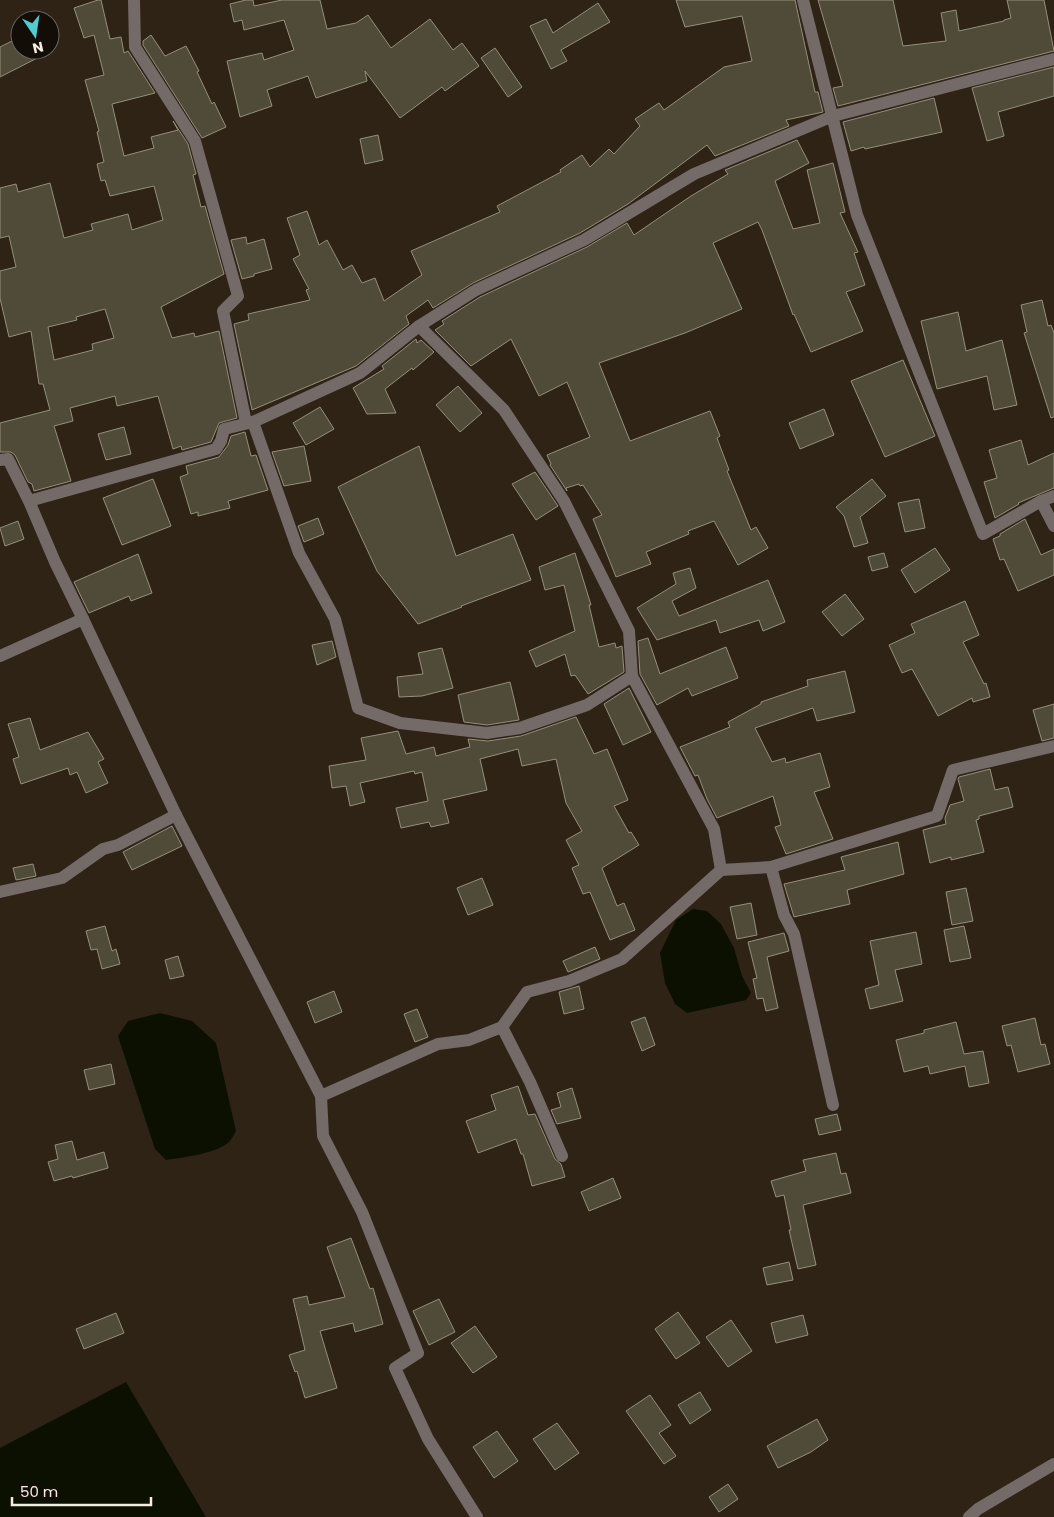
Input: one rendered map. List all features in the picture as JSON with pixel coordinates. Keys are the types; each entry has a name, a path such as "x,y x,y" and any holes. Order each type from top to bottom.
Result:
{"street":[{"path":"134,0 135,47 195,141 238,296 223,311 250,422 299,553 334,619 358,708 400,723 487,733 520,728 587,705 632,676"},
{"path":"803,0 857,215 983,534 1041,501 1054,496"},
{"path":"29,502 216,449 221,441 224,429 250,422 360,373 419,326 476,290 584,240 694,174 833,116 1054,59"},
{"path":"419,326 504,410 564,501 629,631 632,676 714,829 721,870"},
{"path":"0,460 8,459 176,815 321,1096 323,1136 362,1212 418,1353 395,1368 428,1439 477,1517"},
{"path":"1041,501 1054,526"},
{"path":"0,656 83,619"},
{"path":"321,1096 438,1044 469,1040 502,1027 527,992 569,981 622,959 721,870 771,867 937,816 953,770 1054,746"},
{"path":"0,892 62,878 103,849 118,845 176,815"},
{"path":"771,867 784,915 794,934 833,1105"},
{"path":"502,1027 530,1082 562,1156"},
{"path":"969,1517 978,1508 1054,1464"}],"shaded area":[{"path":"693,909 707,911 721,924 734,948 742,976 751,993 746,1000 687,1013 675,1004 665,983 660,953 676,920"},
{"path":"160,1013 192,1021 216,1043 236,1131 224,1146 199,1154 166,1160 155,1149 118,1036 128,1021"},
{"path":"126,1382 206,1517 0,1517 0,1448"}],"building":[{"path":"101,0 110,39 121,37 124,53 128,51 155,93 112,104 124,156 154,148 151,137 178,130 173,121 188,144 196,174 193,175 201,207 205,206 224,274 161,307 172,338 194,333 195,337 219,331 237,418 219,423 211,442 182,450 181,446 173,449 158,396 117,406 115,396 70,408 73,421 54,426 71,481 34,491 15,455 11,452 0,452 0,423 50,410 43,384 39,384 31,331 9,337 0,298 0,271 16,267 9,236 0,238 0,188 16,184 18,192 50,183 64,238 93,230 91,224 128,214 132,230 163,220 154,186 110,196 105,180 101,181 97,164 104,162 97,132 99,131 85,80 104,75 94,35 84,38 74,8","holes":["105,309 114,338 92,344 93,350 54,360 48,327 77,320 76,317"]},
{"path":"253,0 254,6 282,0 320,0 327,29 356,23 368,15 391,48 430,19 453,50 462,43 479,66 445,91 442,87 400,118 365,71 367,81 316,98 308,76 267,90 272,106 240,117 227,61 262,53 264,60 294,50 284,20 244,30 242,20 234,22 230,4"},
{"path":"676,0 795,0 815,92 818,92 823,112 786,120 789,126 715,156 707,145 628,204 580,233 473,283 433,308 428,300 406,316 409,324 356,366 252,410 234,324 249,320 248,314 310,300 306,290 309,289 293,259 300,255 287,218 307,211 319,245 327,240 343,270 352,265 362,283 375,278 384,301 422,275 411,251 500,212 497,206 561,172 560,170 582,155 590,167 609,149 614,154 640,126 635,119 659,103 664,110 724,67 752,61 742,16 685,27"},
{"path":"818,0 893,0 903,46 946,41 941,13 956,10 959,31 1011,18 1007,0 1044,0 1054,51 838,106 833,88 843,86"},
{"path":"598,3 610,22 561,50 567,61 551,69 530,26 546,19 553,33"},
{"path":"151,35 165,56 186,46 199,71 197,72 212,104 214,102 226,127 202,138 143,45 143,41"},
{"path":"10,42 10,60 33,60 0,77 0,47"},
{"path":"495,48 522,87 508,97 481,58"},
{"path":"1054,67 1054,96 998,112 1004,136 987,141 972,88"},
{"path":"934,98 942,132 851,151 843,122"},
{"path":"378,135 383,160 365,164 360,139"},
{"path":"797,140 809,163 775,181 793,229 820,223 807,170 833,163 845,212 840,213 858,252 854,253 865,285 846,292 863,331 811,352 793,315 758,222 713,243 742,309 685,333 599,363 630,441 710,411 720,436 717,438 729,470 727,471 751,530 756,527 768,548 738,565 714,521 688,531 689,534 646,552 651,564 616,577 593,519 602,515 583,485 580,486 579,484 566,488 567,491 550,465 547,455 590,437 567,382 539,396 511,339 471,366 435,330 444,324 442,321 480,297 587,247 627,223 634,235 691,196 728,174 725,170"},
{"path":"246,237 247,244 264,239 272,269 242,279 231,240"},
{"path":"1042,300 1048,326 1051,325 1054,333 1054,417 1051,418 1024,333 1027,332 1021,305"},
{"path":"958,312 966,351 1002,340 1017,405 994,410 987,376 937,389 921,321"},
{"path":"416,339 417,343 421,340 434,352 413,370 412,368 385,389 396,413 367,414 353,388 384,369 382,366"},
{"path":"903,360 935,436 885,457 851,381"},
{"path":"458,386 482,413 460,432 436,405"},
{"path":"320,407 334,429 306,445 293,423"},
{"path":"824,409 834,435 800,449 789,423"},
{"path":"124,427 131,454 106,460 98,434"},
{"path":"245,432 251,456 256,455 268,490 228,501 230,508 198,516 198,512 191,514 180,477 188,474 186,466 219,457 228,445 231,436"},
{"path":"1021,440 1028,465 1054,453 1054,488 1018,503 995,518 984,482 997,478 989,450"},
{"path":"304,446 311,481 284,486 272,452"},
{"path":"419,446 456,556 513,534 531,580 418,624 377,571 338,487"},
{"path":"535,472 558,506 536,520 512,484"},
{"path":"153,479 171,526 122,545 103,498"},
{"path":"872,479 886,496 860,517 868,543 854,547 844,516 836,507"},
{"path":"919,499 925,528 905,532 898,503"},
{"path":"318,518 324,534 304,542 298,526"},
{"path":"1025,519 1041,555 1054,549 1054,575 1018,591 1004,559 1000,560 993,539"},
{"path":"18,521 24,539 5,546 0,528"},
{"path":"935,548 950,570 915,593 901,570"},
{"path":"575,553 591,605 589,605 599,647 615,643 616,648 622,646 624,672 588,694 575,675 571,676 565,654 536,667 529,651 575,631 564,585 545,590 539,567"},
{"path":"884,553 888,567 872,571 868,557"},
{"path":"138,554 152,593 131,601 129,596 89,613 74,582"},
{"path":"690,568 696,588 672,601 679,616 768,580 785,622 763,631 759,620 720,633 716,620 657,640 637,608 676,584 673,573"},
{"path":"845,594 864,619 842,636 822,612"},
{"path":"965,601 979,635 963,642 984,684 986,683 990,697 973,702 972,698 938,716 912,669 902,673 889,645 915,633 911,624"},
{"path":"648,638 660,674 726,647 738,678 692,696 688,688 657,705 640,674 638,641"},
{"path":"332,641 336,657 317,665 312,645"},
{"path":"442,648 453,688 422,696 399,697 397,677 423,674 418,653"},
{"path":"845,671 855,712 817,721 813,708 755,728 772,762 785,758 786,763 820,753 830,787 814,792 833,839 786,854 775,827 781,825 773,796 717,818 698,775 695,776 680,747 730,727 728,722 761,704 761,702 808,686 807,680"},
{"path":"510,682 519,720 487,725 464,722 458,695"},
{"path":"629,688 651,732 623,745 604,704"},
{"path":"1054,704 1054,738 1042,741 1033,710"},
{"path":"576,717 594,754 607,749 628,800 614,806 629,833 631,832 639,845 602,868 617,906 624,903 635,930 610,940 590,892 583,894 572,868 579,865 566,840 582,831 566,803 556,759 522,766 518,749 480,759 487,790 443,800 449,823 431,827 429,822 401,828 396,808 428,801 422,772 415,774 414,771 360,783 365,802 350,806 346,786 332,788 329,766 366,760 361,738 398,731 406,754 434,747 436,756 470,747 468,739 488,741 521,736"},
{"path":"30,718 40,750 88,732 104,759 98,762 108,783 86,793 77,772 70,775 68,768 21,784 13,759 19,757 8,724"},
{"path":"990,769 995,790 1008,787 1013,807 979,816 979,819 976,820 984,852 951,860 951,857 930,863 923,830 946,824 945,818 950,805 964,801 959,777"},
{"path":"172,826 182,846 132,870 123,852"},
{"path":"898,842 904,874 847,890 850,904 794,917 784,884 845,870 841,857"},
{"path":"33,864 36,876 16,880 13,868"},
{"path":"482,878 493,905 468,915 457,888"},
{"path":"966,888 973,921 952,925 946,892"},
{"path":"751,903 757,935 737,939 730,907"},
{"path":"105,926 112,951 116,949 120,964 102,969 97,949 91,950 86,931"},
{"path":"964,926 971,958 950,962 944,930"},
{"path":"916,932 922,964 895,970 903,1001 870,1009 865,989 879,985 870,941"},
{"path":"784,933 789,951 767,957 778,1008 766,1011 763,998 757,999 753,979 757,978 748,942"},
{"path":"595,947 600,959 568,972 563,961"},
{"path":"178,956 184,976 170,979 165,960"},
{"path":"579,986 584,1009 564,1014 559,992"},
{"path":"334,991 342,1012 315,1023 307,1002"},
{"path":"417,1009 428,1037 415,1042 404,1014"},
{"path":"645,1017 655,1045 642,1051 631,1022"},
{"path":"1035,1018 1041,1045 1045,1044 1050,1064 1018,1072 1011,1045 1007,1046 1002,1026"},
{"path":"956,1022 964,1054 983,1051 989,1083 969,1087 965,1066 930,1074 928,1066 904,1072 896,1040 924,1033 924,1030"},
{"path":"111,1064 115,1084 89,1090 84,1070"},
{"path":"518,1086 528,1115 535,1114 555,1159 561,1164 565,1177 532,1186 523,1154 521,1154 516,1139 478,1153 466,1121 496,1110 491,1095"},
{"path":"572,1088 581,1118 557,1124 551,1110 561,1107 557,1093"},
{"path":"837,1114 841,1130 819,1135 815,1119"},
{"path":"72,1141 77,1160 104,1152 108,1168 73,1178 72,1176 54,1181 48,1162 58,1159 55,1145"},
{"path":"836,1153 841,1174 846,1173 851,1193 803,1205 816,1265 798,1269 789,1230 791,1230 784,1195 776,1197 771,1181 806,1171 803,1160"},
{"path":"613,1178 621,1198 589,1211 581,1192"},
{"path":"351,1238 370,1289 373,1288 383,1324 355,1332 353,1323 320,1331 337,1388 305,1398 297,1371 295,1372 289,1355 305,1350 293,1299 307,1296 309,1305 345,1297 327,1247"},
{"path":"789,1262 793,1280 767,1285 763,1268"},
{"path":"439,1299 455,1332 429,1345 413,1311"},
{"path":"678,1312 700,1343 676,1359 655,1329"},
{"path":"116,1313 124,1333 84,1349 76,1329"},
{"path":"803,1315 808,1335 776,1343 771,1323"},
{"path":"731,1320 752,1351 728,1367 706,1337"},
{"path":"475,1326 497,1357 473,1373 451,1343"},
{"path":"700,1392 711,1410 690,1424 678,1405"},
{"path":"650,1395 671,1425 659,1433 676,1456 664,1464 626,1411"},
{"path":"817,1419 828,1440 811,1452 778,1468 767,1446"},
{"path":"557,1423 579,1453 555,1470 533,1439"},
{"path":"497,1431 518,1461 494,1478 473,1447"},
{"path":"728,1484 738,1499 719,1512 709,1497"}]}
